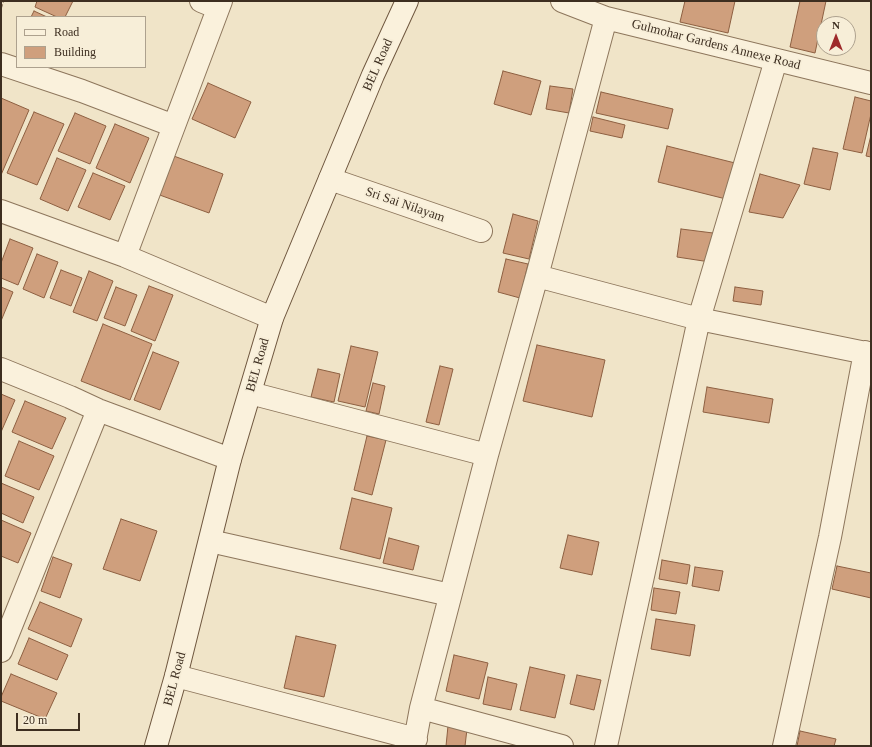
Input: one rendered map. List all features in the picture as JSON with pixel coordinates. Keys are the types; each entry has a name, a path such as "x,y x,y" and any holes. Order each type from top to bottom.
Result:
{"street":[{"name":"BEL Road","path":"156,746 176,676 230,458 272,318 373,75 407,1"},
{"name":"Gulmohar Gardens Annexe Road","path":"562,1 606,18 871,83"},
{"path":"125,256 174,126 213,3"},
{"path":"176,676 415,742 421,708 450,595 606,18"},
{"path":"606,746 699,319 776,60"},
{"path":"1,64 82,91 174,126"},
{"name":"Sri Sai Nilayam","path":"330,179 481,231"},
{"path":"1,211 125,256 272,318"},
{"path":"537,276 699,319 868,353 830,537 784,746"},
{"path":"1,369 98,410 230,458"},
{"path":"250,393 487,455"},
{"path":"1,651 98,410"},
{"path":"210,541 450,595"},
{"path":"421,708 562,746"}],"path":[{"path":"1,6 4,1"}],"building":[{"path":"37,1 73,1 66,16 55,16 35,7"},
{"path":"685,1 735,1 728,33 680,22"},
{"path":"800,1 826,1 823,16 816,16 815,53 790,47"},
{"path":"34,11 45,16 32,16"},
{"path":"503,71 541,81 531,115 494,104"},
{"path":"208,83 251,102 235,138 192,119"},
{"path":"550,86 573,89 569,113 546,109"},
{"path":"601,92 673,109 668,129 596,113"},
{"path":"855,97 871,101 871,114 862,153 843,149"},
{"path":"1,98 29,110 1,175"},
{"path":"34,112 64,124 37,185 7,173"},
{"path":"75,113 106,126 90,164 58,151"},
{"path":"593,117 625,125 622,138 590,131"},
{"path":"115,124 149,138 130,183 96,168"},
{"path":"871,135 871,157 866,156"},
{"path":"667,146 735,163 726,199 658,182"},
{"path":"813,148 838,153 830,190 804,184"},
{"path":"171,155 223,174 209,213 157,194"},
{"path":"57,158 86,170 68,211 40,199"},
{"path":"93,173 125,186 110,220 78,207"},
{"path":"760,174 800,185 783,218 749,212"},
{"path":"513,214 538,221 529,259 503,253"},
{"path":"681,229 713,233 710,262 677,257"},
{"path":"10,239 33,248 18,285 1,278 1,263"},
{"path":"37,254 58,262 44,298 23,289"},
{"path":"506,259 528,264 520,298 498,292"},
{"path":"61,270 82,278 71,306 50,298"},
{"path":"89,271 113,281 97,321 73,312"},
{"path":"149,286 173,295 155,341 131,331"},
{"path":"1,287 13,292 1,321"},
{"path":"116,287 137,295 125,326 104,318"},
{"path":"735,287 763,291 761,305 733,301"},
{"path":"103,324 152,344 130,400 81,381"},
{"path":"537,345 605,360 592,417 523,401"},
{"path":"351,346 378,352 365,407 338,401"},
{"path":"153,352 179,362 160,410 134,400"},
{"path":"440,366 453,369 439,425 426,422"},
{"path":"318,369 340,374 334,402 311,397"},
{"path":"373,383 385,386 379,414 366,411"},
{"path":"707,387 773,399 769,423 703,412"},
{"path":"1,394 15,400 1,432"},
{"path":"25,401 66,418 52,449 12,432"},
{"path":"367,436 386,440 372,495 354,490"},
{"path":"19,441 54,456 39,490 5,476"},
{"path":"1,483 34,497 23,523 1,513"},
{"path":"352,498 392,508 380,559 340,549"},
{"path":"121,519 157,531 140,581 103,569"},
{"path":"1,520 31,533 18,563 1,556"},
{"path":"568,535 599,542 592,575 560,568"},
{"path":"389,538 419,546 413,570 383,563"},
{"path":"53,557 72,564 60,598 41,591"},
{"path":"662,560 690,565 687,584 659,579"},
{"path":"837,566 871,573 871,598 832,589"},
{"path":"695,567 723,571 719,591 692,586"},
{"path":"654,588 680,592 676,614 651,610"},
{"path":"40,602 82,619 71,647 28,629"},
{"path":"656,619 695,625 690,656 651,649"},
{"path":"296,636 336,645 324,697 284,688"},
{"path":"29,638 68,655 57,680 18,664"},
{"path":"454,655 488,663 479,699 446,691"},
{"path":"530,667 565,675 555,718 520,710"},
{"path":"11,674 57,693 45,719 1,701 1,697"},
{"path":"577,675 601,680 594,710 570,704"},
{"path":"488,677 517,684 511,710 483,704"},
{"path":"448,726 467,729 465,746 446,746"},
{"path":"800,731 836,739 834,746 797,746"}]}
